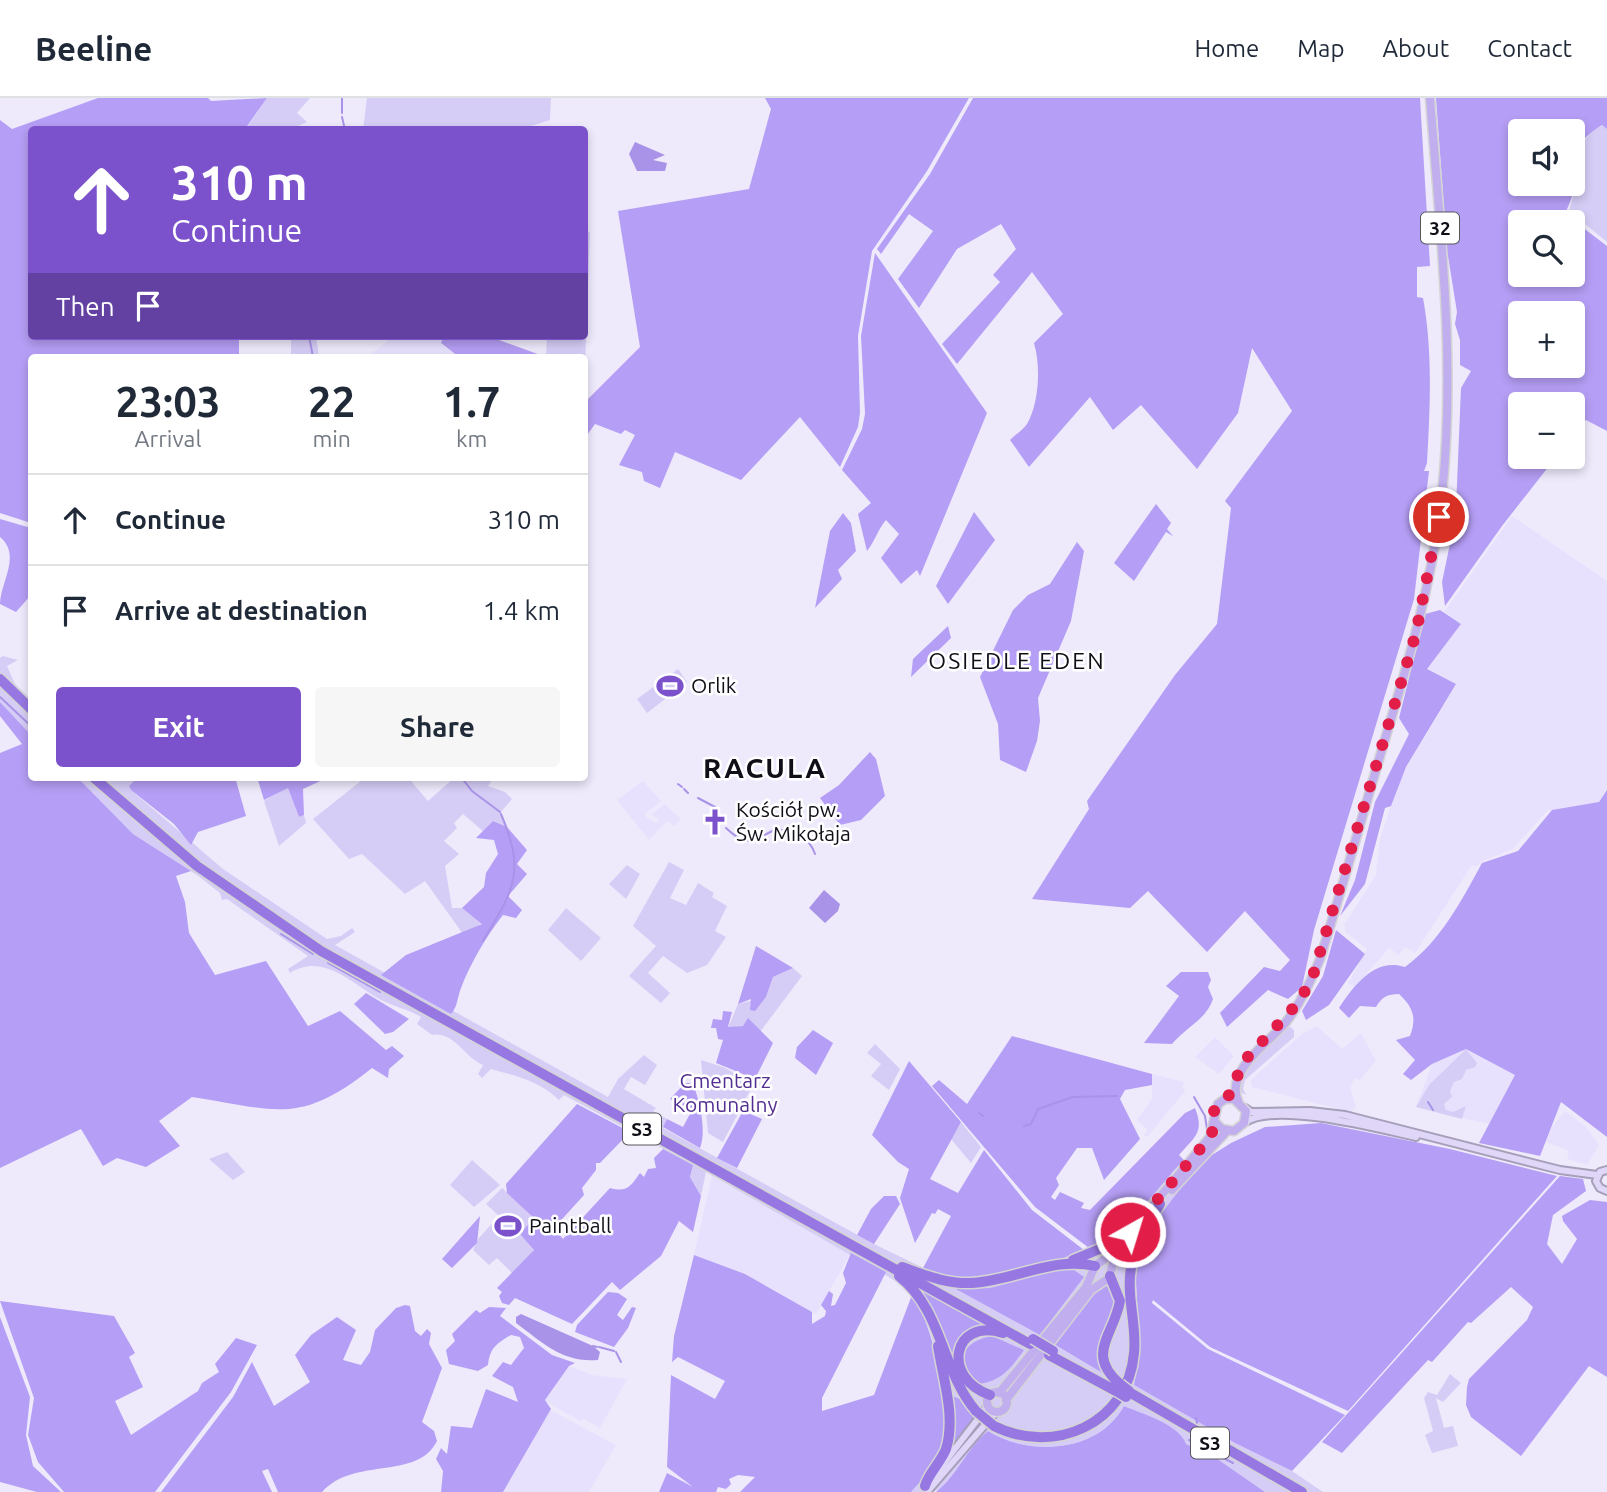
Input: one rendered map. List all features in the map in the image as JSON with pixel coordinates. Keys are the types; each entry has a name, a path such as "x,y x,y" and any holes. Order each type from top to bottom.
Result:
{"highway":[{"path":"0,679 28,705"},
{"path":"0,687 28,713"},
{"name":"S3","path":"98,781 197,866 325,950 877,1259 1032,1342"},
{"name":"S3","path":"106,781 199,861 325,950"},
{"name":"S3","path":"497,1046 902,1267 1302,1492"},
{"path":"877,1259 915,1291 932,1318 956,1381 976,1411 994,1426 1030,1438 1059,1438 1090,1426 1119,1398 1130,1375 1135,1353 1131,1265 1137,1244 1160,1204"},
{"path":"1060,1264 1107,1246 1140,1220"},
{"path":"902,1267 947,1282 973,1283 1078,1261 1096,1268"},
{"path":"1110,1273 1119,1301 1105,1338 1103,1354 1107,1371 1118,1387"},
{"path":"924,1490 945,1452 950,1424 932,1318"},
{"path":"992,1398 974,1387 961,1373 958,1356 965,1340 977,1331 990,1330 1032,1342"},
{"name":"S3","path":"1129,1393 1292,1492"}],"main road":[{"name":"32","path":"1238,1101 1235,1090 1244,1068 1287,1021 1320,960 1416,633 1439,517 1446,444 1448,362 1430,98"},
{"name":"32","path":"992,1398 1072,1305 1096,1268 1210,1137 1215,1109 1225,1099 1244,1061 1298,1003"},
{"path":"1225,1099 1238,1101 1251,1112 1334,1113 1597,1178"},
{"path":"1244,1123 1245,1108"},
{"path":"924,1490 996,1412 1004,1408 1006,1400 1091,1290 1110,1273 1115,1261 1160,1204 1227,1131 1237,1130 1254,1118 1317,1116 1439,1139"},
{"path":"1214,1121 1227,1131"},
{"path":"1597,1178 1607,1170"},
{"path":"1597,1178 1600,1188 1607,1191"},
{"path":"1101,1283 1094,1280 1096,1268 1110,1273"},
{"path":"992,1398 1006,1400"},
{"path":"992,1398 996,1412"},
{"path":"924,1490 992,1398"}],"shaded area":[{"path":"98,98 208,98 211,101 267,98 247,126 28,126 28,340 239,340 239,354 28,354 28,522 0,513 0,120 12,129"},
{"path":"765,98 969,98 927,171 872,251 858,336 858,427 840,467 800,417 741,480 675,452 660,488 644,481 642,472 619,465 635,435 625,430 621,434 595,424 588,434 588,399 640,347 618,211 749,189 771,109"},
{"path":"973,98 1420,98 1430,266 1417,267 1417,297 1423,298 1428,339 1429,422 1427,463 1424,471 1429,471 1414,599 1314,930 1302,987 1288,999 1268,990 1227,1027 1220,1013 1264,967 1280,971 1290,960 1245,911 1207,952 1148,891 1130,908 1032,899 1089,809 1087,801 1175,675 1217,624 1231,508 1225,501 1292,411 1252,348 1238,413 1197,469 1141,405 1113,430 1090,397 1029,467 1010,440 1027,424 1034,406 1038,374 1034,343 1063,314 1032,272 957,364 942,344 1000,282 993,275 1016,249 1001,224 957,249 919,308 898,279 933,231 909,214 881,254 877,249 930,174"},
{"path":"1436,98 1607,98 1607,129 1602,125 1585,138 1585,119 1508,119 1508,196 1572,196 1567,210 1508,210 1508,287 1585,287 1585,229 1607,246 1607,431 1585,421 1585,392 1508,392 1508,469 1547,469 1445,606 1442,582 1455,520 1459,517 1456,508 1461,388 1471,371 1460,365 1460,340 1455,324 1457,312 1447,250"},
{"path":"635,142 665,155 653,160 667,163 665,171 637,171 629,154"},
{"path":"875,253 987,413 920,576 917,570 901,584 881,558 899,534 886,520 867,551 858,514 871,503 842,470 862,429 865,414 861,336"},
{"path":"389,340 442,340 441,344 455,354 371,354"},
{"path":"442,340 499,340 538,354 455,354 441,343"},
{"path":"1156,504 1171,523 1167,529 1173,536 1166,532 1134,581 1114,563"},
{"path":"974,512 995,540 948,604 936,586"},
{"path":"843,513 851,523 856,551 838,570 842,579 815,608 830,531"},
{"path":"1512,516 1607,581 1607,790 1599,802 1547,811 1513,849 1482,861 1476,867 1472,865 1415,953 1405,947 1399,955 1389,948 1355,987 1348,983 1367,949 1346,932 1344,925 1376,875 1380,839 1399,780 1456,685 1427,669 1461,624 1444,612"},
{"path":"0,519 28,527 28,598 16,612 0,604 10,561 6,544 0,537"},
{"path":"1077,542 1084,551 1071,621 1038,698 1040,721 1037,741 1026,772 1000,760 998,724 980,677 1013,610 1028,595 1050,584"},
{"path":"1440,610 1461,624 1427,669 1456,684 1406,767 1391,806 1385,808 1365,884 1340,916 1355,880 1375,802 1409,734 1399,718 1425,614"},
{"path":"948,626 951,638 911,677 913,659"},
{"path":"0,702 28,732 28,781 81,781 133,834 191,871 176,876 185,902 189,933 215,975 266,961 308,1026 340,1011 386,1050 392,1046 404,1056 389,1069 388,1078 372,1068 325,1099 286,1109 267,1109 192,1097 159,1121 180,1146 146,1167 117,1158 103,1166 81,1129 0,1168 0,753 22,744 0,716"},
{"path":"870,752 876,759 885,796 861,820 840,825 820,798 839,785"},
{"path":"134,781 236,781 246,816 198,832 191,845 174,824 129,786"},
{"path":"258,781 320,781 303,789 304,815 299,817 288,788 264,800"},
{"path":"643,781 661,801 645,814 647,818 656,823 659,819 651,815 664,804 681,819 674,826 667,821 649,840 617,800"},
{"path":"1607,790 1607,1137 1561,1102 1540,1156 1479,1143 1515,1075 1466,1049 1432,1064 1411,1080 1403,1074 1415,1060 1396,1040 1410,1036 1413,1018 1408,1004 1399,994 1385,997 1376,1007 1360,1006 1349,1018 1339,1008 1351,990 1366,975 1384,966 1405,967 1418,957 1449,920 1482,863 1518,851 1552,810 1599,802"},
{"path":"493,821 507,827 527,850 517,864 527,874 508,896 522,910 516,918 503,915 491,931 469,969 451,1014 381,975 406,955 482,924 462,908 484,887 486,873 498,854 494,840 476,838"},
{"path":"824,890 840,904 838,911 825,923 809,908"},
{"path":"1336,930 1365,954 1329,1005 1306,1020 1302,1011 1323,976"},
{"path":"756,946 793,968 773,977 766,997 755,1011 750,1010 751,999 738,1004"},
{"path":"1181,972 1208,972 1211,980 1208,987 1213,999 1210,1006 1201,1018 1172,1044 1144,1043 1179,996 1166,986"},
{"path":"366,993 409,1019 393,1032 385,1034 354,1004"},
{"path":"723,1011 732,1012 728,1027 743,1026 748,1018 773,1043 755,1079 716,1063 723,1040 718,1039 716,1028 711,1028 713,1019 722,1020"},
{"path":"1317,1026 1342,1049 1361,1033 1376,1061 1360,1080 1355,1078 1350,1088 1356,1106 1351,1112 1252,1087 1251,1080 1302,1034"},
{"path":"813,1030 833,1043 816,1075 795,1058 797,1047"},
{"path":"1012,1036 1152,1074 1152,1085 1125,1090 1120,1099 1140,1139 1104,1180 1092,1148 1077,1148 1056,1178 1059,1185 1051,1197 1055,1200 1060,1192 1084,1203 1081,1208 1090,1210 1185,1113 1195,1108 1198,1116 1196,1134 1179,1155 1184,1160 1129,1221 1104,1241 1089,1248 1035,1207 932,1086 939,1080 967,1104"},
{"path":"1215,1037 1234,1056 1219,1074 1195,1057"},
{"path":"1466,1049 1516,1075 1489,1124 1416,1107 1432,1064"},
{"path":"909,1061 961,1122 930,1179 958,1193 984,1150 1032,1210 1084,1250 1025,1270 983,1277 942,1274 923,1268 951,1216 938,1209 935,1214 932,1213 915,1243 900,1198 909,1169 898,1162 872,1135"},
{"path":"1152,1074 1184,1082 1182,1088 1186,1090 1147,1137 1144,1135 1148,1130 1137,1120 1152,1099"},
{"path":"685,1083 693,1083 700,1106 703,1132 700,1148 663,1127 667,1119 683,1127 692,1110 670,1099"},
{"path":"577,1104 630,1132 600,1163 596,1163 596,1170 582,1188 584,1195 554,1228 563,1239 610,1188 625,1189 640,1173 644,1177 648,1169 656,1168 654,1158 663,1149 693,1165 690,1177 701,1196 693,1232 679,1221 661,1256 620,1290 612,1282 572,1324 515,1298 509,1305 502,1303 499,1296 502,1292 497,1288 534,1250 520,1234 534,1218 507,1193 506,1184"},
{"path":"743,1111 762,1119 737,1168 717,1158"},
{"path":"1565,1111 1586,1127 1599,1145 1587,1165 1567,1159 1569,1151 1546,1142 1552,1127"},
{"path":"1321,1123 1450,1149 1557,1176 1348,1411 1210,1347 1153,1300 1152,1303 1208,1349 1345,1415 1292,1471 1235,1443 1134,1385 1140,1351 1135,1266 1150,1228 1188,1179 1212,1155 1265,1127"},
{"path":"712,1176 851,1253 816,1314 745,1274 694,1255"},
{"path":"1560,1176 1583,1179 1586,1191 1553,1215 1547,1244 1562,1264 1577,1239 1562,1216 1590,1200 1607,1202 1607,1377 1589,1366 1521,1456 1471,1417 1466,1405 1469,1379 1527,1320 1533,1307 1511,1287 1471,1323 1468,1322 1432,1362 1428,1360 1342,1453 1322,1442"},
{"path":"884,1196 896,1196 900,1204 874,1244 857,1235 871,1209"},
{"path":"480,1216 477,1243 452,1268 442,1259"},
{"path":"851,1253 886,1272 822,1398 822,1411 874,1395 912,1295 933,1343 945,1405 945,1437 937,1460 928,1474 911,1492 740,1492 755,1477 738,1475 729,1479 731,1484 726,1489 718,1487 716,1492 659,1492 667,1473 693,1487 667,1467 671,1375 715,1399 725,1381 678,1357 672,1362 674,1336 694,1255 745,1274 812,1312 812,1324 825,1316 826,1311 821,1305 829,1291 833,1294 831,1306 835,1305 846,1283 843,1273"},
{"path":"1060,1270 1074,1270 1084,1277 1040,1335 956,1289 990,1288"},
{"path":"909,1280 995,1327 970,1329 950,1357 928,1302"},
{"path":"1110,1282 1117,1299 1099,1351 1101,1372 1054,1344 1094,1292"},
{"path":"608,1292 618,1293 627,1299 617,1315 623,1320 632,1307 636,1308 628,1328 614,1347 575,1332 577,1325"},
{"path":"0,1301 114,1316 135,1353 129,1357 143,1387 115,1401 131,1435 198,1391 202,1383 219,1372 215,1364 236,1338 257,1345 231,1392 155,1492 64,1492 38,1462 28,1435 34,1398"},
{"path":"410,1306 415,1331 421,1336 427,1329 431,1333 429,1344 442,1368 422,1422 434,1431 437,1441 428,1453 401,1465 351,1474 322,1492 278,1492 268,1469 262,1471 272,1492 161,1492 233,1397 252,1362 274,1406 310,1382 295,1355 311,1335 337,1317 356,1330 343,1360 361,1365 370,1352 375,1330 396,1308"},
{"path":"489,1307 506,1308 500,1316 552,1355 575,1363 569,1366 545,1400 551,1409 503,1492 441,1492 443,1471 436,1459 441,1448 447,1454 451,1426 472,1428 486,1389 518,1402 513,1387 492,1376 503,1362 511,1365 524,1348 520,1337 511,1335 498,1344 490,1354 488,1365 478,1371 449,1364 446,1350 455,1341 452,1334 476,1310 480,1313"},
{"path":"521,1314 593,1346 600,1352 598,1360 574,1358 554,1350 516,1323 516,1317"},
{"path":"0,1317 30,1397 26,1435 33,1466 61,1492 37,1492 0,1482"},
{"path":"992,1336 1024,1350 999,1377 977,1384 965,1368 964,1354 973,1343"},
{"path":"569,1366 592,1375 627,1379 600,1428 584,1419 580,1421 545,1401"},
{"path":"950,1398 962,1400 976,1417 953,1443"},
{"path":"1124,1406 1168,1425 1186,1444 1213,1456 1265,1492 936,1492 988,1431 1023,1445 1062,1446 1098,1433 1112,1422"},
{"path":"550,1410 616,1445 589,1492 503,1492"}],"green space":[{"path":"267,98 310,98 297,113 307,122 298,126 248,126"},
{"path":"367,98 551,98 550,120 531,126 364,126"},
{"path":"1603,125 1607,129 1607,242 1585,224 1585,210 1569,210 1573,196 1585,196 1585,140 1590,133"},
{"path":"588,232 590,232 588,286"},
{"path":"291,340 317,340 319,354 291,354"},
{"path":"547,340 586,340 585,354 546,354"},
{"path":"3,656 18,660 7,666 15,684 28,697 28,732 0,702 0,658"},
{"path":"678,669 687,682 647,713 637,699"},
{"path":"81,781 136,781 131,790 223,869 327,939 341,936 352,928 355,932 335,945 608,1097 618,1079 644,1055 657,1065 645,1085 631,1077 624,1089 656,1108 653,1111 667,1119 663,1128 874,1244 936,1274 1034,1266 1096,1245 1123,1228 1171,1173 1184,1184 1149,1233 1136,1267 1134,1296 1138,1355 1134,1385 1235,1443 1292,1471 1323,1492 1265,1492 1213,1456 1186,1444 1172,1428 1124,1406 1112,1422 1097,1433 1062,1446 1024,1445 988,1431 944,1486 935,1491 911,1492 929,1474 934,1464 938,1374 931,1334 913,1299 899,1283 706,1172 701,1196 690,1177 693,1165 564,1095 559,1100 536,1084 491,1069 482,1078 478,1074 483,1065 447,1037 432,1035 417,1024 421,1017 379,999 336,972 314,966 302,967 290,973 288,969 308,956 227,899 222,900 220,893 197,875 133,834"},
{"path":"361,781 411,781 428,801 450,781 491,781 488,786 505,792 512,799 500,813 507,827 493,821 483,831 463,814 454,823 457,828 444,841 459,854 445,866 452,908 462,908 482,923 463,934 425,881 405,894 362,854 349,859 313,819"},
{"path":"288,787 299,817 304,815 306,823 279,846 264,801"},
{"path":"669,862 684,870 670,898 686,905 698,883 714,893 712,897 727,906 715,931 726,937 707,965 687,973 663,956 648,973 670,993 661,1003 629,976 656,946 633,926"},
{"path":"627,865 640,874 626,899 609,884"},
{"path":"566,908 601,938 581,961 548,930"},
{"path":"793,968 802,976 760,1032 753,1024 728,1028 738,1004 766,997 773,977"},
{"path":"1289,1026 1294,1030 1294,1037 1245,1080 1243,1089 1246,1095 1236,1090 1250,1062"},
{"path":"875,1044 900,1069 889,1090 871,1076 881,1064 867,1053"},
{"path":"1466,1049 1477,1063 1475,1067 1466,1070 1462,1079 1454,1082 1450,1091 1452,1097 1444,1104 1446,1110 1453,1112 1466,1106 1462,1119 1416,1107 1429,1085"},
{"name":"Cmentarz Komunalny","path":"701,1060 723,1067 754,1083 723,1142 708,1133"},
{"path":"961,1122 981,1147 971,1163 951,1139"},
{"path":"227,1152 245,1172 233,1180 209,1159"},
{"path":"472,1160 500,1185 474,1207 450,1185"},
{"name":"Paintball","path":"502,1188 535,1218 520,1234 533,1247 533,1254 512,1273 497,1258 489,1265 473,1250 478,1239 499,1216 486,1204"},
{"path":"1450,1374 1461,1383 1443,1402 1436,1398 1444,1428 1453,1426 1458,1446 1432,1453 1425,1435 1433,1431 1424,1398 1428,1392 1437,1395"}],"waterway":[{"path":"342,98 342,113"},
{"path":"342,117 344,126"},
{"path":"310,340 312,354"},
{"path":"0,697 28,723"},
{"path":"464,781 472,791 500,812"},
{"path":"678,784 682,787"},
{"path":"684,789 688,793"},
{"path":"698,798 715,807"},
{"path":"483,941 509,894 513,880 513,851 501,814"},
{"path":"726,828 746,841 777,829 789,832 805,839 815,854"},
{"path":"281,934 313,954"},
{"path":"328,963 380,992"},
{"path":"1024,1126 1031,1124 1038,1109 1073,1097 1117,1096"},
{"path":"1194,1097 1205,1116 1207,1129"},
{"path":"1428,1102 1433,1110"},
{"path":"979,1113 983,1116"},
{"path":"593,1346 597,1347"},
{"path":"599,1347 614,1351"},
{"path":"616,1352 621,1362"},
{"path":"1196,1418 1197,1423"},
{"path":"1189,1440 1233,1463"}],"place":[{"name":"Orlik","path":"670,686"},
{"name":"Kościół pw. Św. Mikołaja","path":"715,822"},
{"name":"Paintball","path":"508,1226"}],"district":[{"name":"OSIEDLE EDEN","path":"1017,661"},
{"name":"RACULA","path":"765,768"}],"route":[{"path":"1130,1232 1213,1133 1214,1111 1218,1104 1228,1097 1238,1069 1298,1003 1312,979 1324,947 1408,665 1428,580 1439,517"}]}
